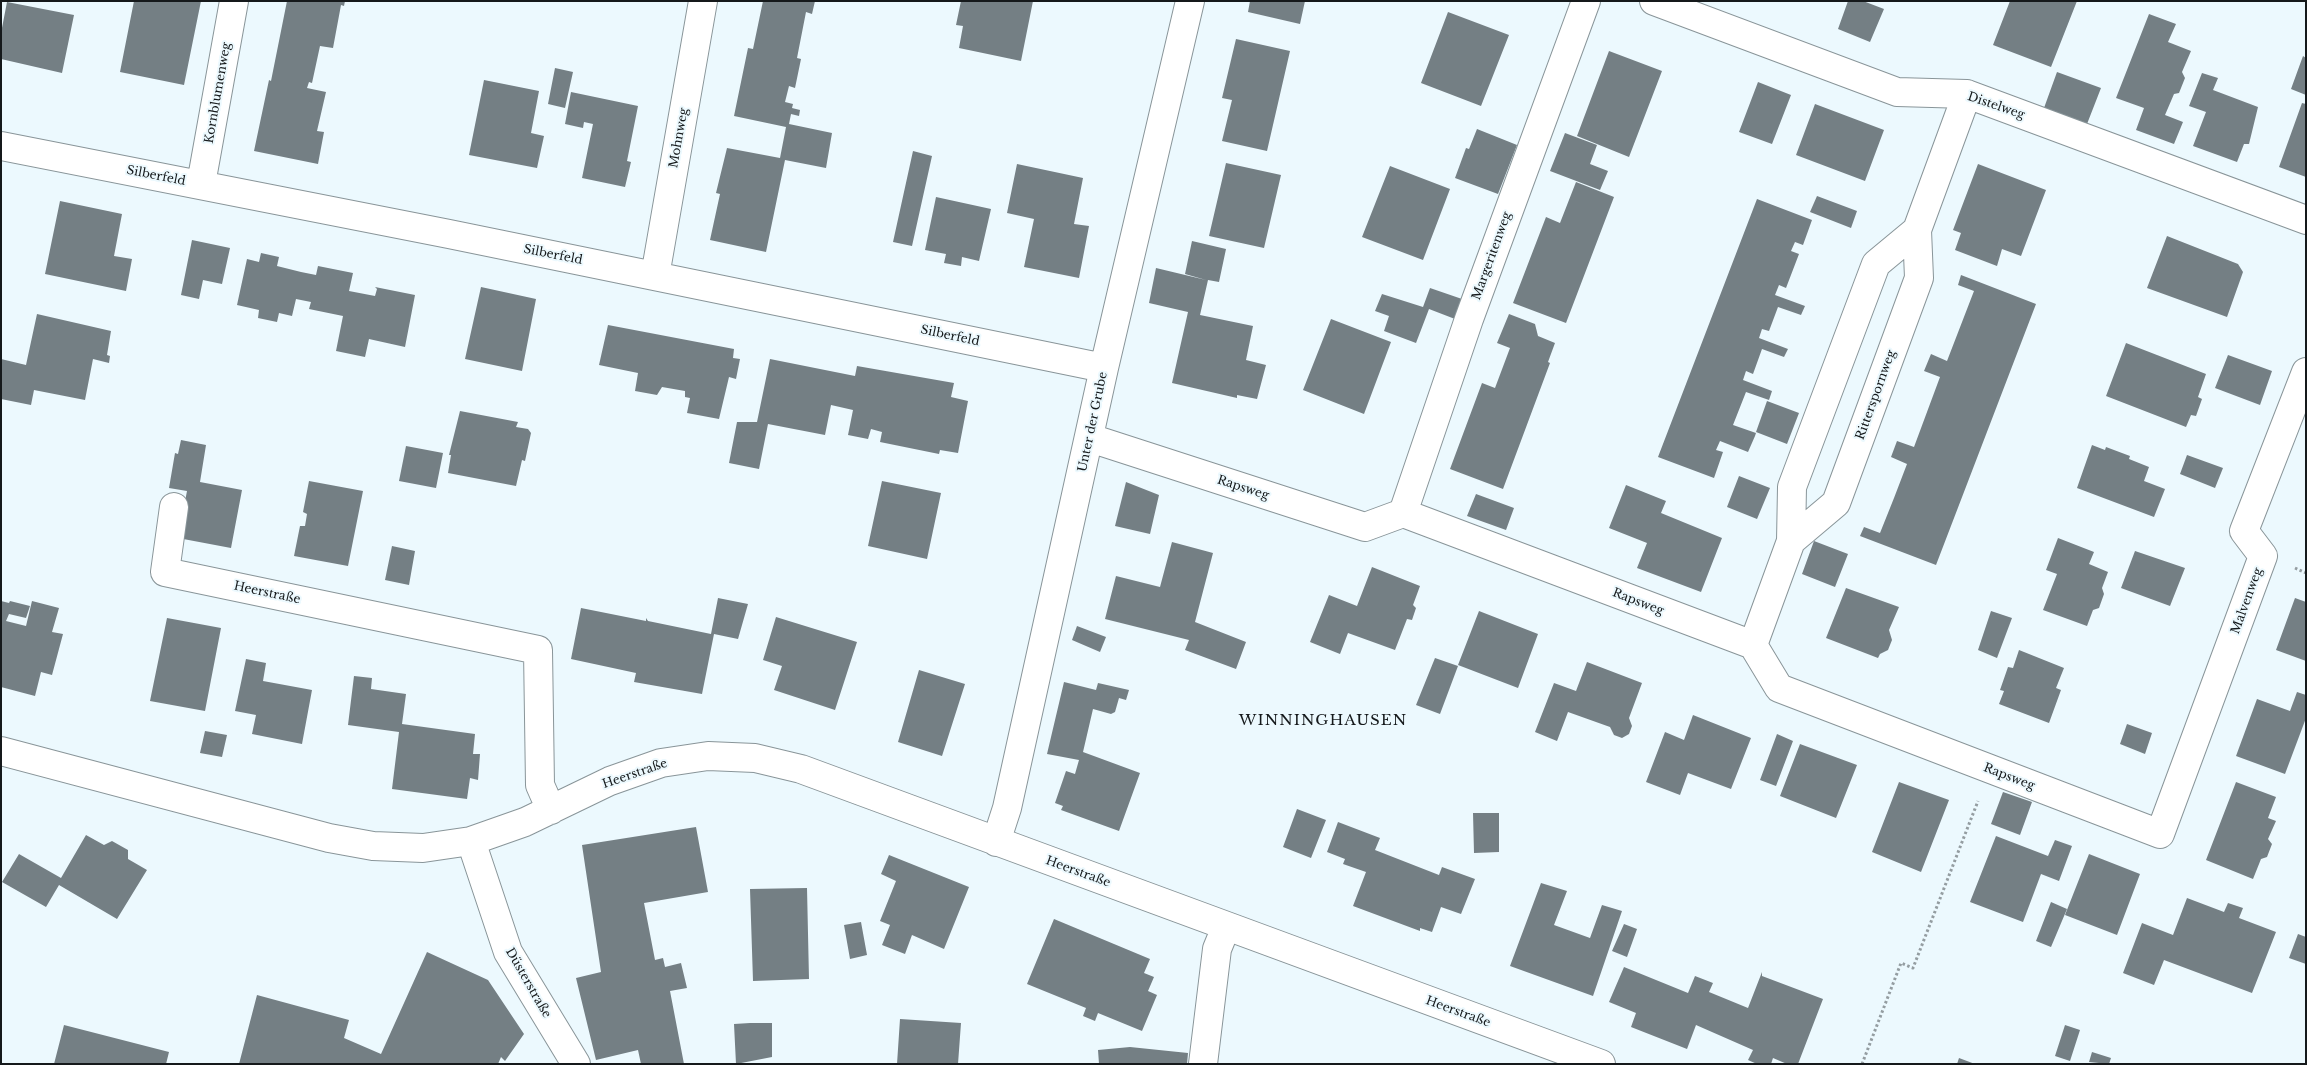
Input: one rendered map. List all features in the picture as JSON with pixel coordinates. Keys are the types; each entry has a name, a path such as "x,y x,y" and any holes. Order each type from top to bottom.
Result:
{"street":[{"name":"Kornblumenweg","path":"201,184 234,1"},
{"name":"Mohnweg","path":"656,276 703,1"},
{"name":"Unter der Grube","path":"996,842 1007,808 1104,368 1190,1"},
{"name":"Margeritenweg","path":"1403,513 1469,318 1586,1"},
{"name":"Distelweg","path":"1654,1 1897,92 1966,94 2306,220"},
{"name":"Ritterspornweg","path":"1792,541 1836,504 1920,278 1917,230 1966,94"},
{"name":"Silberfeld","path":"1,146 201,184 1104,368"},
{"name":"Ritterspornweg","path":"1753,645 1792,541 1792,488 1876,264 1917,230"},
{"name":"Malvenweg","path":"2160,834 2263,556 2244,531 2306,372"},
{"name":"Rapsweg","path":"1090,438 1365,527 1403,513 1753,645 1779,688 2160,834"},
{"name":"Heerstraße","path":"174,507 165,572 538,650 540,785 551,810"},
{"name":"Heerstraße","path":"1,752 330,838 373,846 423,848 471,841 525,822 610,781 661,763 708,756 755,758 801,769 1601,1064"},
{"name":"Düsterstraße","path":"471,841 508,952 576,1064"},
{"path":"1203,1064 1217,949 1226,927"}],"path":[{"path":"1862,1064 1901,963 1913,968 1990,770"}],"building":[{"path":"134,1 201,1 184,85 120,72"},
{"path":"287,1 345,1 344,6 341,5 333,48 320,46 312,83 309,82 307,88 326,92 317,131 324,132 318,164 254,151 269,80 271,81"},
{"path":"763,1 815,1 812,14 806,12 797,58 801,59 795,88 789,86 785,102 793,104 792,108 800,110 799,116 791,114 789,124 832,133 826,168 785,160 766,252 710,240 720,194 716,193 727,148 780,158 786,127 734,116 748,48 753,49"},
{"path":"961,1 1033,1 1021,61 959,48 963,26 956,25"},
{"path":"1250,1 1305,1 1300,24 1248,12"},
{"path":"1848,1 1863,1 1884,9 1870,42 1838,29"},
{"path":"2010,1 2077,1 2051,67 1993,45"},
{"path":"7,2 74,15 62,73 1,59 1,33"},
{"path":"1448,12 1509,35 1481,106 1421,83"},
{"path":"2149,14 2176,24 2168,42 2191,51 2182,72 2185,78 2179,93 2174,94 2165,115 2183,122 2174,144 2136,130 2144,108 2116,98"},
{"path":"1236,39 1290,51 1267,151 1222,141 1232,100 1222,98"},
{"path":"1609,51 1662,71 1629,157 1577,136"},
{"path":"2303,56 2306,58 2306,95 2291,89"},
{"path":"555,68 573,72 565,108 548,104"},
{"path":"2057,72 2101,88 2087,124 2044,108"},
{"path":"2202,73 2218,78 2213,90 2258,107 2249,144 2244,144 2237,162 2193,146 2206,112 2189,106"},
{"path":"484,80 539,91 531,133 544,136 537,168 469,155"},
{"path":"1758,82 1791,95 1772,144 1739,132"},
{"path":"571,92 638,106 627,161 631,162 625,187 582,178 593,124 584,122 583,128 565,124"},
{"path":"2302,103 2306,104 2306,177 2279,167"},
{"path":"1815,104 1884,130 1865,181 1796,155"},
{"path":"1477,129 1517,145 1498,194 1455,178 1466,148 1469,149"},
{"path":"1565,133 1597,145 1590,164 1608,171 1600,190 1550,171"},
{"path":"913,151 932,156 912,246 893,242"},
{"path":"1226,163 1281,175 1264,248 1209,236"},
{"path":"1017,164 1083,178 1074,224 1089,226 1079,278 1024,267 1034,219 1007,213"},
{"path":"1978,164 2046,190 2021,256 2002,249 1997,266 1955,250 1961,233 1953,230"},
{"path":"1390,166 1450,189 1423,260 1362,237"},
{"path":"1576,182 1614,197 1566,323 1513,303 1546,217 1560,223"},
{"path":"1817,196 1857,211 1851,228 1810,212"},
{"path":"936,197 991,209 979,261 962,257 961,266 944,263 946,254 925,250"},
{"path":"1757,199 1812,220 1803,245 1795,242 1791,251 1799,254 1786,288 1779,285 1775,295 1805,306 1801,315 1778,307 1769,331 1762,329 1759,338 1788,349 1784,357 1762,349 1753,374 1746,371 1743,380 1772,391 1769,400 1746,392 1733,425 1756,433 1755,436 1748,452 1720,441 1716,450 1723,452 1714,478 1658,457"},
{"path":"60,201 122,214 114,256 132,259 126,291 45,274"},
{"path":"2167,236 2238,264 2243,272 2227,317 2147,288"},
{"path":"192,240 230,248 222,284 203,280 199,299 181,295"},
{"path":"1192,241 1226,249 1219,282 1208,280 1200,315 1253,326 1246,360 1266,365 1257,399 1237,395 1237,398 1172,383 1188,312 1149,303 1156,268 1206,280 1185,274"},
{"path":"261,253 279,257 277,266 301,272 316,275 318,266 353,273 349,291 375,296 377,289 375,287 415,295 405,347 369,339 365,357 336,351 343,316 309,309 311,302 296,299 292,316 279,313 277,322 258,318 259,310 237,305 247,259 259,262"},
{"path":"1961,275 2036,304 1936,565 1860,536 1864,527 1880,533 1894,498 1907,464 1891,457 1897,441 1914,447 1940,377 1924,371 1931,354 1947,361 1974,291 1958,285"},
{"path":"481,287 536,299 522,371 465,359"},
{"path":"1430,288 1462,299 1455,319 1429,309 1416,343 1384,331 1389,316 1375,311 1382,294 1423,307"},
{"path":"37,314 111,331 107,355 110,356 109,363 93,359 85,400 34,390 31,405 1,399 1,359 26,365"},
{"path":"1509,314 1535,324 1538,336 1555,343 1548,362 1550,363 1503,489 1450,469 1482,383 1495,388 1510,348 1497,343"},
{"path":"1331,319 1391,342 1364,414 1303,390"},
{"path":"608,325 734,349 733,358 740,359 736,379 729,377 719,419 687,413 690,398 685,397 685,391 662,387 657,395 635,391 638,373 599,365"},
{"path":"2126,343 2206,374 2198,397 2202,399 2196,416 2191,415 2186,427 2106,396"},
{"path":"2228,355 2272,371 2260,405 2215,388"},
{"path":"770,359 855,376 857,366 954,383 951,397 968,401 958,453 940,450 939,454 880,442 882,432 871,429 868,439 848,435 853,410 831,405 825,435 768,424 759,469 729,463 737,422 757,422"},
{"path":"1767,401 1799,413 1787,444 1756,432"},
{"path":"460,411 518,422 516,427 528,429 531,433 525,461 522,460 516,486 448,473 451,455 449,455"},
{"path":"181,440 206,445 200,482 242,490 231,548 178,538 187,491 169,488 175,453 178,454"},
{"path":"2092,445 2105,450 2106,447 2130,456 2129,459 2149,467 2144,481 2165,489 2154,517 2077,488"},
{"path":"406,446 443,453 436,488 399,481"},
{"path":"2187,455 2223,468 2215,488 2180,474"},
{"path":"1739,476 1770,488 1757,519 1727,507"},
{"path":"309,481 363,491 348,566 294,556 300,526 305,526 307,514 303,512"},
{"path":"882,481 941,493 927,559 868,546"},
{"path":"1126,482 1159,495 1150,534 1115,526"},
{"path":"1626,485 1666,501 1661,513 1722,538 1701,592 1637,568 1647,543 1609,528"},
{"path":"1476,494 1514,508 1506,530 1467,516"},
{"path":"2058,538 2094,552 2089,564 2108,572 2102,588 2104,594 2099,608 2093,610 2087,626 2043,610 2057,574 2046,570"},
{"path":"1814,541 1848,554 1835,587 1802,574"},
{"path":"1172,542 1213,553 1195,622 1246,642 1236,669 1185,650 1189,640 1105,619 1116,576 1160,587"},
{"path":"392,546 415,551 409,585 385,580"},
{"path":"2135,551 2185,568 2170,606 2121,588"},
{"path":"1372,567 1420,586 1413,605 1416,608 1412,620 1407,619 1395,650 1348,633 1340,654 1310,642 1329,595 1357,606"},
{"path":"1846,588 1899,607 1889,630 1892,640 1888,650 1880,654 1878,658 1826,638"},
{"path":"718,598 748,604 738,639 714,634 702,694 634,682 636,673 571,659 581,608 646,621 646,618 648,621 711,634"},
{"path":"2295,598 2306,602 2306,661 2276,650"},
{"path":"1,601 9,603 10,601 30,606 26,618 9,614 6,621 26,626 32,601 59,608 52,632 63,634 52,675 41,672 35,696 1,687"},
{"path":"1479,611 1538,634 1518,688 1458,665"},
{"path":"1991,611 2012,618 1997,658 1978,650"},
{"path":"776,617 857,642 835,710 774,690 782,666 763,660"},
{"path":"167,618 221,628 205,711 150,701"},
{"path":"1077,626 1106,637 1100,652 1072,640"},
{"path":"2019,650 2064,668 2056,688 2061,690 2049,723 1999,704 2004,691 2000,690 2008,667 2013,668"},
{"path":"1435,658 1458,666 1440,714 1416,705"},
{"path":"246,659 266,663 263,681 312,690 302,744 252,734 256,715 235,711"},
{"path":"1587,662 1642,683 1629,718 1632,726 1629,734 1622,738 1614,735 1610,727 1568,712 1557,741 1535,732 1554,683 1576,691"},
{"path":"919,670 965,684 942,756 898,742"},
{"path":"354,676 372,678 371,689 406,694 402,724 475,734 473,754 480,754 478,780 470,778 467,799 392,789 399,732 348,725"},
{"path":"1064,682 1096,690 1098,683 1129,690 1126,700 1119,698 1115,712 1111,714 1093,709 1083,752 1140,773 1119,831 1061,810 1063,806 1055,803 1066,771 1075,774 1079,760 1047,754"},
{"path":"2297,692 2306,695 2306,718 2285,774 2236,756 2257,699 2290,711"},
{"path":"1693,715 1751,738 1731,789 1688,773 1680,795 1646,782 1665,732 1684,740"},
{"path":"2127,724 2152,733 2145,754 2120,744"},
{"path":"205,731 227,735 222,757 200,753"},
{"path":"1777,734 1793,741 1776,786 1760,780"},
{"path":"1800,744 1857,765 1836,818 1780,796"},
{"path":"1899,782 1949,800 1921,872 1872,852"},
{"path":"2236,782 2276,797 2268,818 2276,821 2268,839 2272,844 2267,857 2261,859 2253,879 2206,860"},
{"path":"2003,792 2032,802 2020,835 1991,824"},
{"path":"1297,809 1326,820 1311,858 1283,847"},
{"path":"1473,813 1499,813 1499,852 1474,853"},
{"path":"1338,822 1380,838 1375,850 1439,875 1442,867 1475,879 1461,914 1441,907 1432,932 1420,928 1420,931 1353,906 1366,872 1343,864 1345,859 1327,852"},
{"path":"696,827 708,892 644,903 655,960 663,958 665,967 681,963 687,988 670,991 684,1064 641,1064 638,1050 596,1060 576,978 601,972 582,845"},
{"path":"86,835 104,845 112,841 128,850 128,859 147,870 117,919 59,885 46,907 2,882 19,854 61,878"},
{"path":"1996,836 2048,856 2055,840 2072,846 2059,881 2041,874 2023,922 1970,902"},
{"path":"2089,854 2140,874 2117,935 2065,915"},
{"path":"889,855 969,887 944,949 912,935 905,954 882,945 890,925 880,921 896,881 881,874"},
{"path":"1541,883 1567,891 1554,925 1590,938 1602,905 1622,911 1593,996 1510,966"},
{"path":"807,888 809,979 753,981 750,889"},
{"path":"2187,898 2224,912 2228,903 2243,908 2239,918 2276,932 2252,993 2164,960 2154,985 2123,973 2142,923 2173,935"},
{"path":"2051,902 2067,909 2051,947 2036,941"},
{"path":"1054,919 1150,959 1144,973 1154,977 1148,991 1157,995 1142,1031 1098,1013 1095,1021 1083,1016 1086,1008 1027,984"},
{"path":"861,922 867,955 850,959 844,925"},
{"path":"1624,924 1637,929 1627,957 1612,951"},
{"path":"2298,934 2306,937 2306,964 2289,958"},
{"path":"427,952 488,980 524,1034 505,1061 501,1057 498,1064 239,1064 257,995 349,1020 344,1038 381,1054"},
{"path":"1624,967 1688,993 1695,976 1713,983 1709,992 1748,1008 1762,972 1762,976 1823,999 1798,1064 1787,1064 1773,1058 1771,1064 1757,1064 1748,1060 1753,1050 1696,1025 1687,1049 1631,1027 1636,1013 1609,1002"},
{"path":"900,1019 961,1023 958,1064 897,1064"},
{"path":"772,1023 772,1057 736,1064 734,1024"},
{"path":"64,1025 169,1052 166,1064 54,1064"},
{"path":"2065,1025 2080,1030 2070,1061 2055,1056"},
{"path":"1130,1047 1188,1053 1187,1064 1099,1064 1098,1050"},
{"path":"2092,1052 2111,1058 2109,1064 2089,1062"},
{"path":"1959,1058 1975,1064 1957,1064"}],"district":[{"name":"WINNINGHAUSEN","path":"1323,721"}]}
